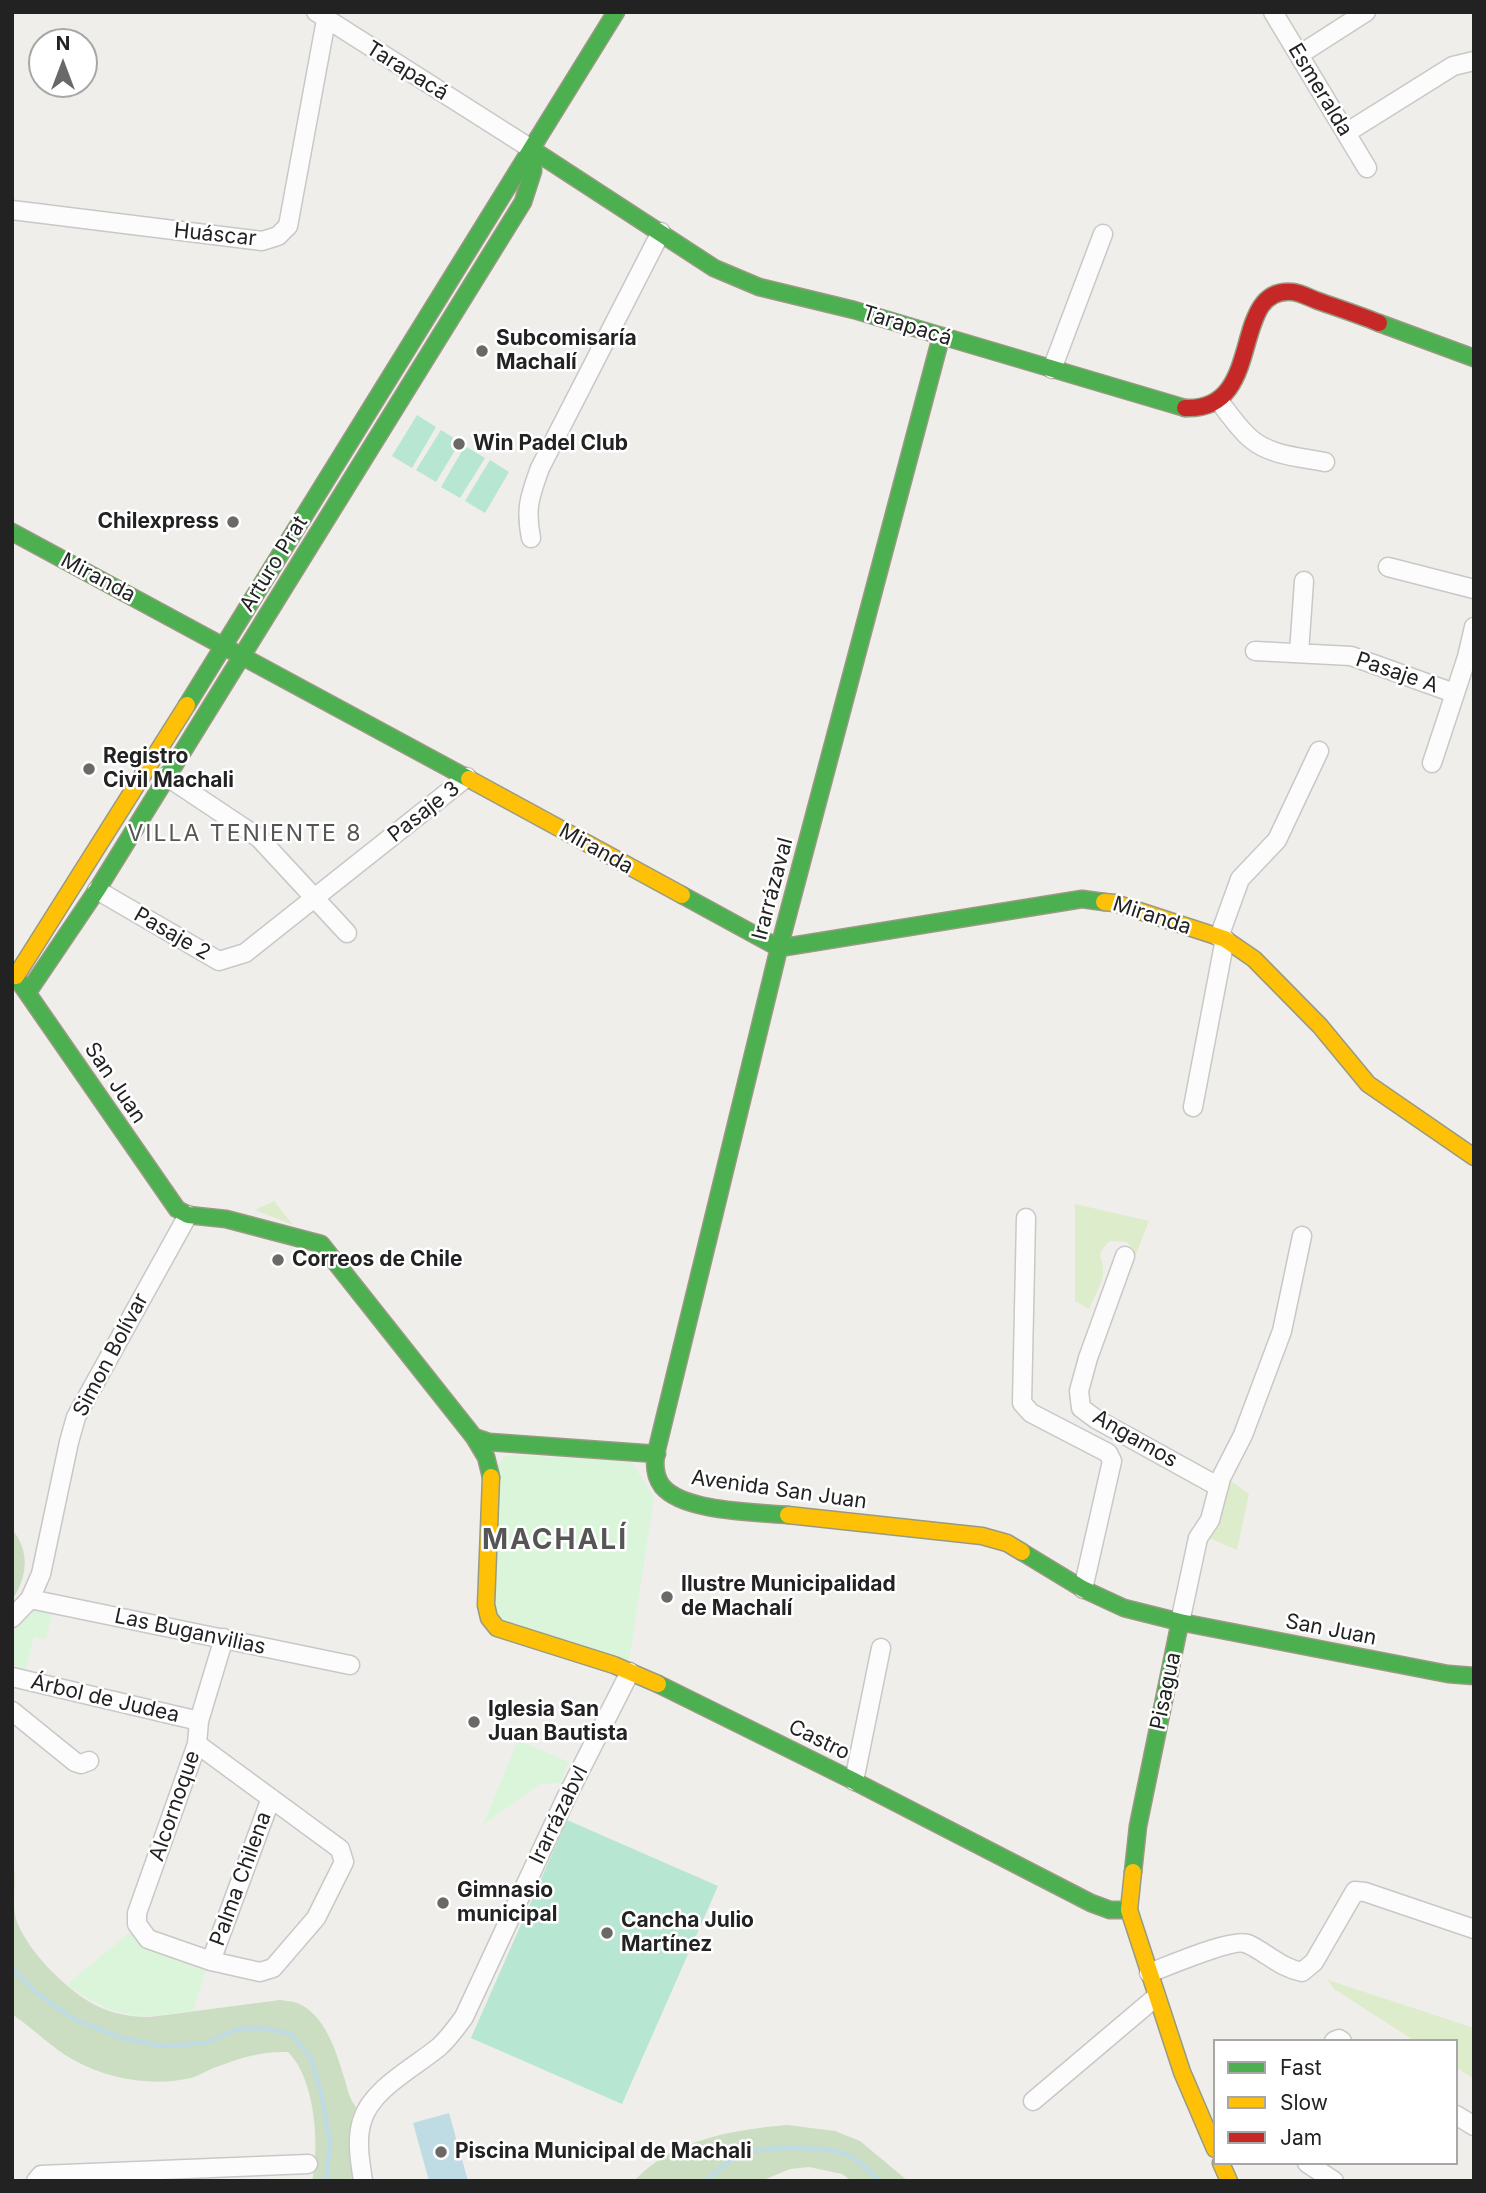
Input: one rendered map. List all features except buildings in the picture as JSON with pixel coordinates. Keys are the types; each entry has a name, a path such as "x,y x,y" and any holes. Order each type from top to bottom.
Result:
{"main road":[{"name":"Arturo Prat","path":"14,974 225,646 533,150 615,12"},
{"name":"Arturo Prat","path":"28,992 97,890 523,202 533,171 533,150"},
{"name":"Tarapacá","path":"533,150 714,268 739,280 854,310 1178,407 1209,407 1219,401"},
{"path":"1219,401 1227,395 1262,302 1268,295 1280,291 1296,292 1474,358"},
{"name":"Irarrázaval","path":"657,1454 779,948 941,337"},
{"name":"Miranda","path":"12,532 242,654 779,948 1082,898 1115,903 1222,938 1254,959 1320,1026 1368,1084 1474,1157"},
{"name":"San Juan","path":"14,974 170,1200 177,1209 188,1215"},
{"path":"188,1215 226,1219 321,1244 474,1437 489,1442 657,1454"},
{"name":"Castro","path":"474,1437 486,1457 491,1475 487,1616 497,1628 631,1672 854,1781 1091,1903 1110,1910 1129,1910"},
{"name":"Avenida San Juan","path":"657,1454 656,1474 663,1487 680,1499 731,1509 982,1536 1007,1543 1083,1589 1124,1608 1180,1622"},
{"name":"San Juan","path":"1180,1622 1448,1674 1474,1676"},
{"name":"Pisagua","path":"1180,1622 1138,1826 1129,1910 1182,2072 1213,2142"},
{"path":"1222,2165 1229,2181"}],"street":[{"name":"Esmeralda","path":"1273,12 1367,168"},
{"path":"1299,55 1366,12"},
{"name":"Tarapacá","path":"321,16 533,150"},
{"name":"Huáscar","path":"12,210 261,241 278,236 288,226 321,16"},
{"path":"1346,133 1426,81 1453,66 1474,61"},
{"path":"531,538 526,516 540,468 661,232"},
{"path":"1052,369 1103,234"},
{"path":"1219,401 1253,441 1267,449 1325,462"},
{"path":"1388,567 1474,589"},
{"path":"1299,653 1304,581"},
{"path":"1432,763 1454,693 1470,659 1474,627"},
{"name":"Pasaje A","path":"1255,651 1351,656 1454,693"},
{"path":"1193,1107 1222,938 1240,879 1277,840 1320,751"},
{"path":"166,776 259,838 347,933"},
{"name":"Pasaje 3","path":"314,898 467,777"},
{"name":"Pasaje 2","path":"97,890 219,961 245,953 314,898"},
{"name":"Simon Bolívar","path":"12,1618 30,1599 41,1574 76,1418 188,1215"},
{"path":"1026,1218 1022,1403 1031,1413 1108,1453 1112,1461 1083,1589"},
{"name":"Pisagua","path":"1180,1622 1196,1545 1210,1520 1219,1487 1278,1343 1303,1236"},
{"name":"Angamos","path":"1125,1256 1088,1358 1079,1391 1081,1408 1219,1487"},
{"name":"Las Buganvilias","path":"30,1599 350,1665"},
{"name":"Alcornoque","path":"211,1961 148,1939 137,1924 138,1913 197,1744 199,1721 224,1638"},
{"path":"854,1781 881,1648"},
{"name":"Irarrázabvl","path":"363,2181 359,2137 368,2106 378,2094 441,2045 464,2018 566,1798 631,1672"},
{"name":"Árbol de Judea","path":"12,1677 199,1721"},
{"path":"12,1711 75,1762 81,1764 89,1761"},
{"path":"197,1744 341,1849 344,1862 316,1918 273,1968 260,1972 211,1961"},
{"name":"Palma Chilena","path":"211,1961 271,1798"},
{"path":"1149,1973 1226,1945 1245,1942 1288,1969 1302,1972 1314,1962 1355,1891 1474,1929"},
{"path":"1033,2101 1156,1997"},
{"path":"1458,2116 1474,2126"},
{"path":"36,2181 41,2175 307,2164"},
{"path":"1310,2165 1334,2181"}],"green space":[{"path":"417,415 436,427 412,468 392,456"},
{"path":"441,430 460,442 436,482 416,470"},
{"path":"465,446 485,458 460,498 441,487"},
{"path":"490,460 509,472 485,513 465,501"},
{"path":"274,1201 293,1225 255,1210"},
{"path":"1075,1204 1149,1221 1134,1259 1133,1250 1127,1242 1110,1241 1102,1250 1102,1280 1089,1309 1075,1301"},
{"path":"511,1455 631,1461 654,1498 629,1661 504,1624 492,1604 498,1465 503,1458"},
{"path":"1231,1481 1249,1494 1237,1550 1209,1538"},
{"path":"12,1529 22,1546 25,1564 21,1582 12,1600"},
{"path":"34,1606 53,1608 46,1639 34,1637 25,1674 12,1671 12,1628"},
{"path":"518,1740 569,1762 560,1783 540,1784 483,1825"},
{"name":"Cancha Julio Martínez","path":"567,1820 718,1886 622,2104 471,2038"},
{"path":"12,1859 15,1912 21,1931 49,1969 74,1991 97,2006 123,2015 150,2017 280,2000 307,2008 328,2034 356,2107 350,2135 354,2181 312,2181 315,2132 310,2095 297,2064 288,2052 248,2056 191,2078 139,2081 88,2067 58,2050 12,2014"},
{"path":"130,1932 153,1950 207,1967 193,2011 157,2015 127,2014 98,2004 67,1984"},
{"path":"1328,1980 1474,2028 1474,2079 1458,2068 1458,2039 1412,2039 1334,1989"},
{"path":"787,2125 835,2131 860,2141 908,2181 852,2181 842,2174 809,2167 790,2169 761,2181 634,2181 667,2155 685,2146 725,2134"}],"water":[{"name":"Piscina Municipal de Machali","path":"449,2113 468,2181 429,2181 413,2123"}],"waterway":[{"path":"12,1968 36,1992 73,2019 122,2038 161,2046 205,2043 238,2029 263,2028 291,2034 311,2058 321,2092 330,2142 326,2181"},
{"path":"706,2181 723,2166 742,2155 764,2150 796,2148 828,2150 850,2156 880,2181"}],"traffic: fast":[{"path":"187,705 616,12"},
{"path":"533,150 714,268 759,287 854,310 1185,408"},
{"path":"28,992 97,890 523,202 533,171 533,157"},
{"path":"1379,323 1474,358"},
{"path":"941,337 779,948 1082,899 1104,902"},
{"path":"12,532 469,779"},
{"path":"682,895 779,948 657,1449 656,1473 662,1486 672,1495 686,1501 721,1509 788,1515"},
{"path":"12,971 177,1209 188,1215 226,1219 321,1244 474,1437 486,1457 491,1477"},
{"path":"474,1437 489,1442 657,1454"},
{"path":"1022,1552 1083,1589 1124,1608 1180,1622 1138,1826 1133,1872"},
{"path":"1180,1622 1448,1674 1474,1676"},
{"path":"658,1684 1091,1903 1110,1910 1129,1910"}],"traffic: slow":[{"path":"16,976 187,705"},
{"path":"469,779 682,895"},
{"path":"1104,902 1115,903 1225,939 1254,959 1320,1026 1368,1084 1474,1157"},
{"path":"491,1477 486,1605 489,1618 497,1628 614,1665 658,1684"},
{"path":"788,1515 982,1536 1007,1543 1022,1552"},
{"path":"1133,1872 1129,1910 1182,2072 1213,2144"},
{"path":"1222,2165 1229,2181"}],"traffic: jam":[{"path":"1185,408 1211,404 1227,391 1238,371 1260,308 1273,295 1293,292 1379,323"}],"place":[{"name":"Subcomisaría Machalí","path":"482,351"},
{"name":"Win Padel Club","path":"459,444"},
{"name":"Chilexpress","path":"233,522"},
{"name":"Registro Civil Machali","path":"89,769"},
{"name":"Correos de Chile","path":"278,1260"},
{"name":"Ilustre Municipalidad de Machalí","path":"667,1597"},
{"name":"Iglesia San Juan Bautista","path":"474,1722"},
{"name":"Gimnasio municipal","path":"443,1903"},
{"name":"Cancha Julio Martínez","path":"607,1933"},
{"name":"Piscina Municipal de Machali","path":"441,2152"}],"district":[{"name":"VILLA TENIENTE 8","path":"245,834"},
{"name":"MACHALÍ","path":"555,1541"}]}
